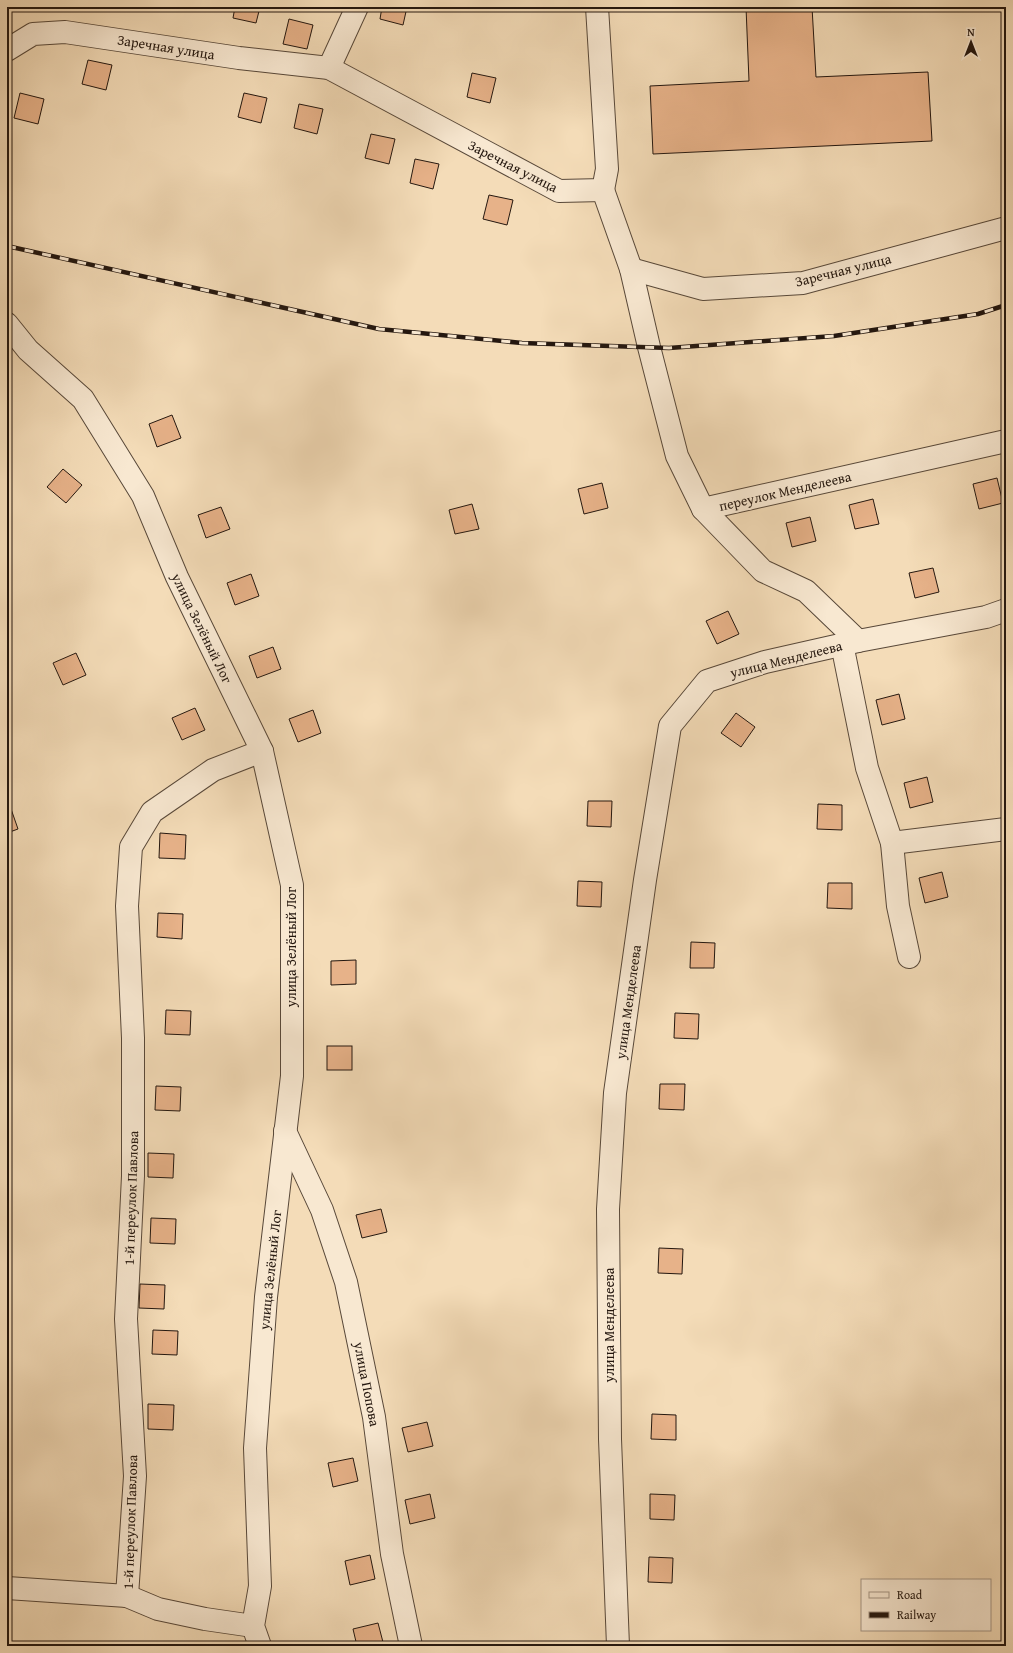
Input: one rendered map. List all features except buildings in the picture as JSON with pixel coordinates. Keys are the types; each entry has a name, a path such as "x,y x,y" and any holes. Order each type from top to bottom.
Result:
{"street":[{"path":"329,68 357,7"},
{"path":"597,7 606,169 603,190"},
{"name":"Заречная улица","path":"7,50 33,34 65,32 239,58 329,68 559,191 603,190"},
{"name":"переулок Менделеева","path":"603,190 631,269 677,456 703,509 1006,441"},
{"name":"Заречная улица","path":"631,269 703,289 803,283 1006,228"},
{"name":"улица Зелёный Лог","path":"7,324 28,350 83,399 143,496 177,577 262,751 292,885 292,1076 266,1297 256,1440 260,1586 257,1636"},
{"path":"703,509 763,571 806,591 850,643 867,768 892,843 898,906 909,957"},
{"name":"улица Менделеева","path":"618,1646 610,1439 609,1193 615,1093 645,880 670,726 706,681 765,662 850,643 986,617 1006,610"},
{"name":"1-й переулок Павлова","path":"7,1588 128,1596 135,1476 126,1318 133,1176 133,1038 128,906 131,847 152,812 213,770 262,751"},
{"path":"892,843 1006,829"},
{"name":"улица Попова","path":"285,1131 322,1210 346,1282 374,1417 392,1554 411,1646"},
{"path":"128,1596 158,1609 205,1619 257,1636"}],"railway":[{"path":"7,246 379,329 522,343 669,348 834,336 978,314 1006,305"}]}
